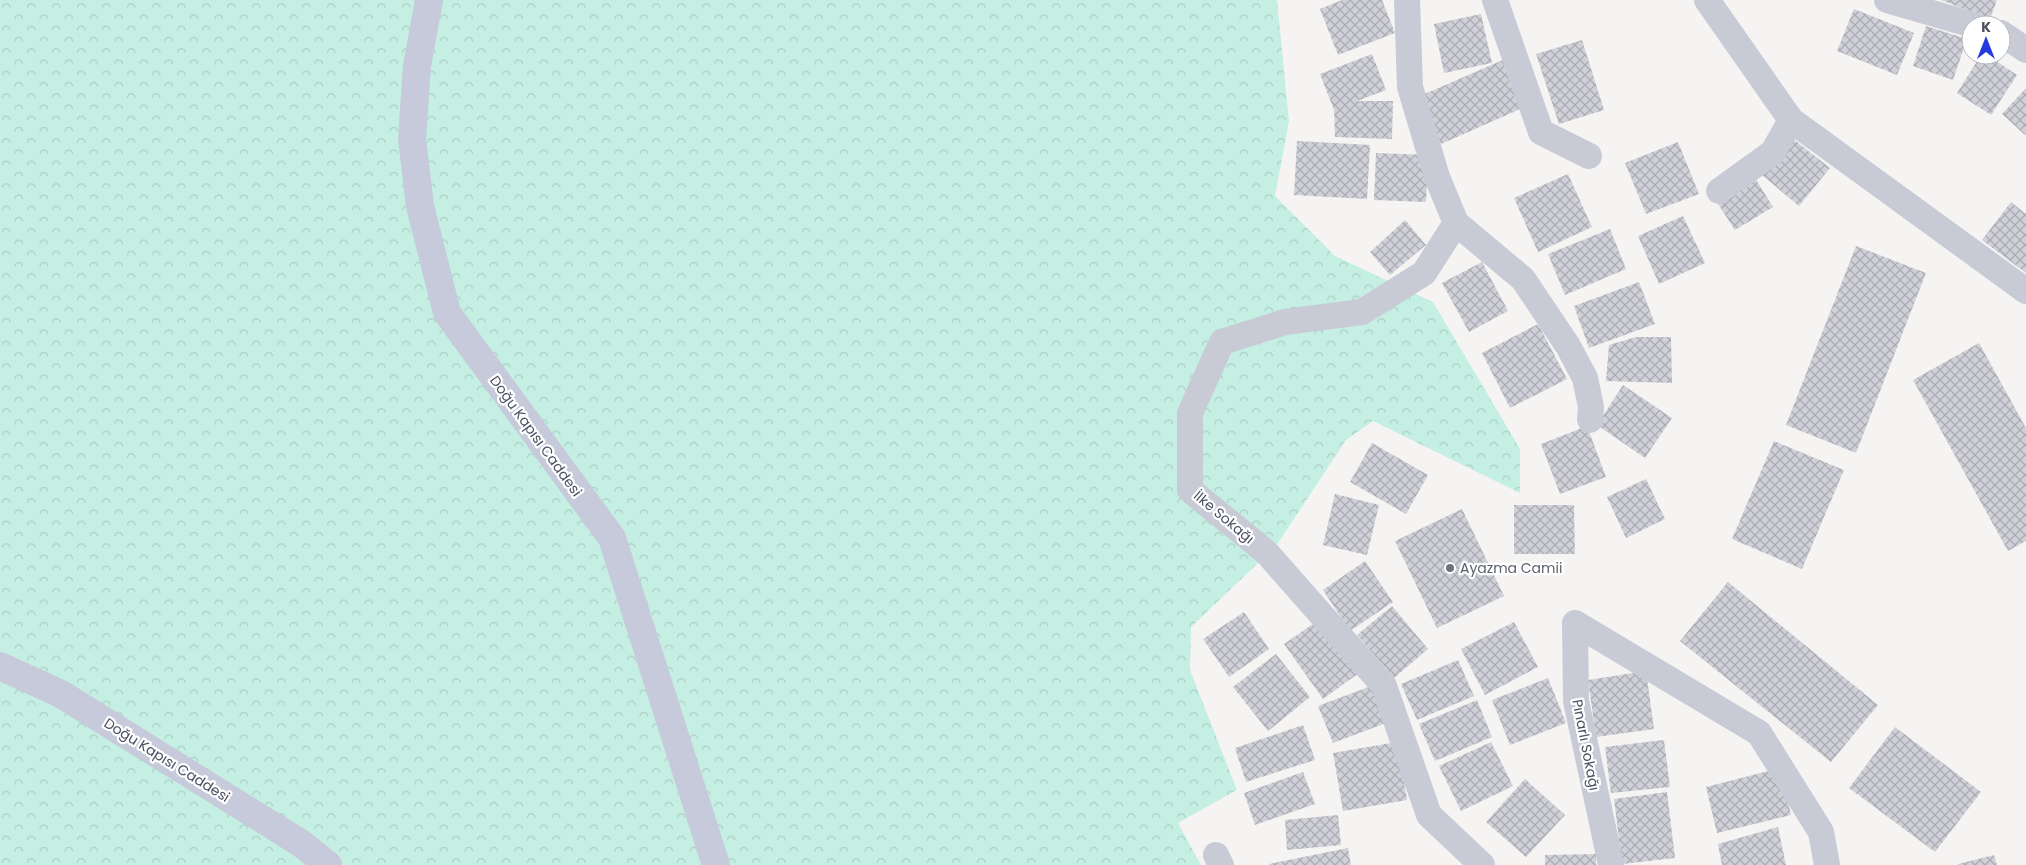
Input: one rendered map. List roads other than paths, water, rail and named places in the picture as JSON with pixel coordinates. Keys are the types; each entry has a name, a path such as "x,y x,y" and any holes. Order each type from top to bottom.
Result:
{"street":[{"name":"Doğu Kapısı Caddesi","path":"429,0 417,66 412,139 420,206 447,313 612,538 716,865"},
{"path":"1407,0 1410,87 1437,177 1456,223 1523,279 1568,346 1585,378 1591,407 1590,420"},
{"path":"1494,0 1541,132 1589,156"},
{"path":"1707,0 1791,120 2026,291"},
{"path":"1887,0 1961,22"},
{"path":"2011,40 2026,50"},
{"path":"1719,191 1773,152 1791,120"},
{"name":"İlke Sokağı","path":"1456,223 1424,273 1362,312 1285,322 1222,342 1190,413 1190,490 1267,553 1384,686 1429,815 1482,865"},
{"name":"Pınarlı Sokağı","path":"1611,865 1576,701 1574,623 1759,733 1821,832 1827,865"},
{"name":"Doğu Kapısı Caddesi","path":"0,666 61,694 302,844 328,865"}],"place":[{"name":"Ayazma Camii","path":"1450,568"}]}
